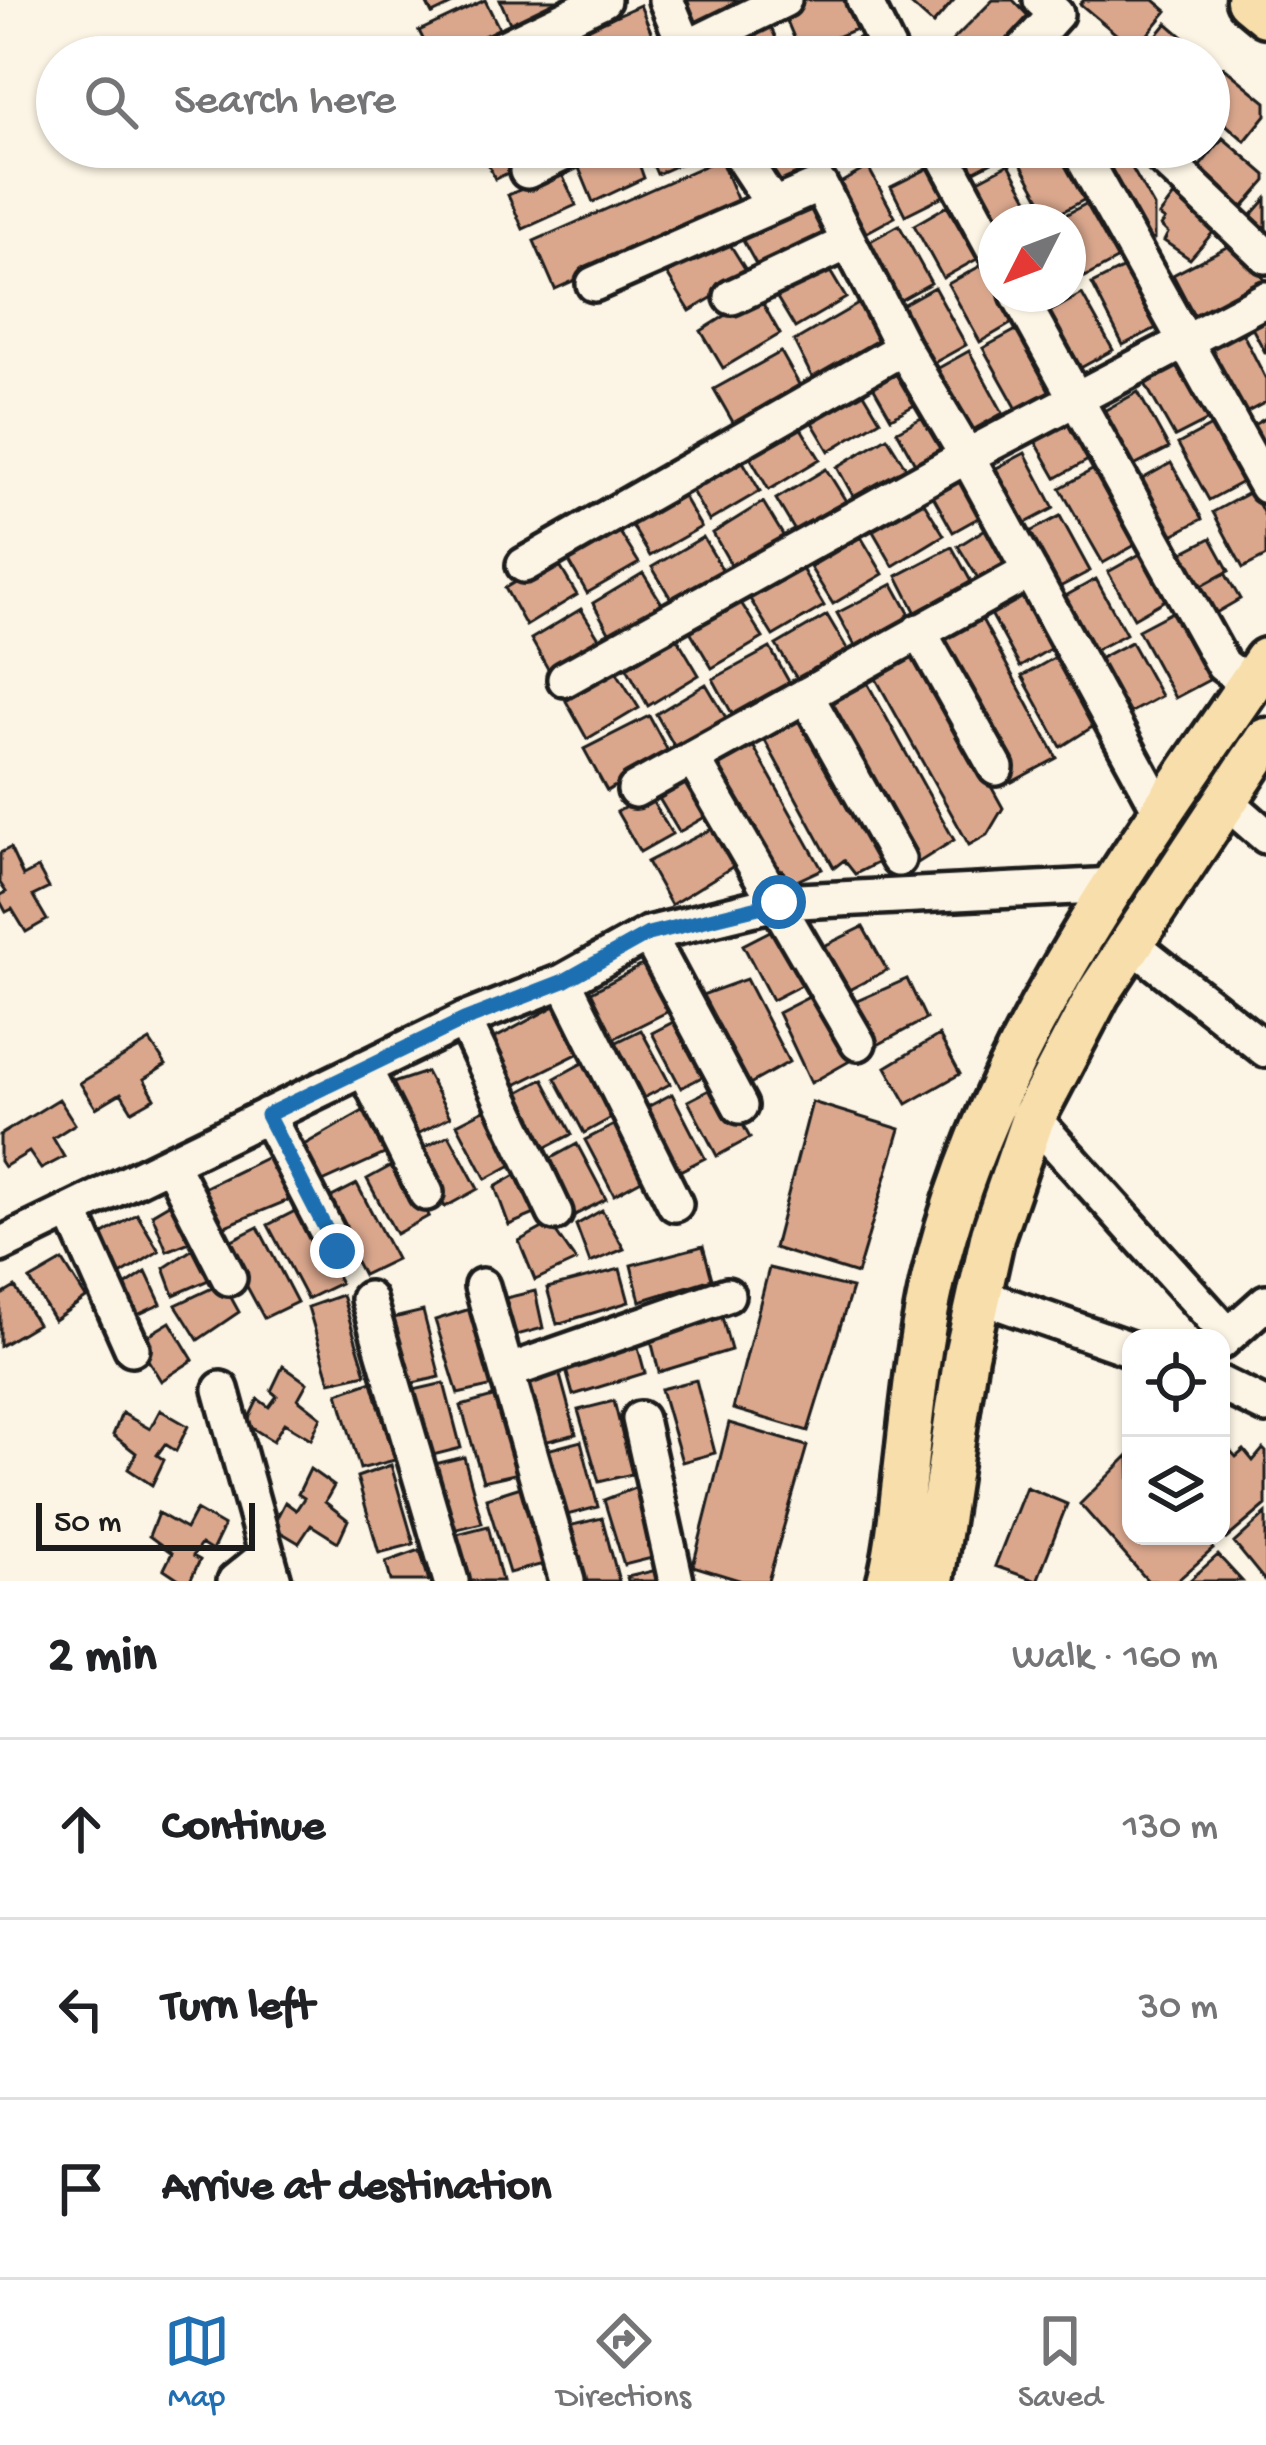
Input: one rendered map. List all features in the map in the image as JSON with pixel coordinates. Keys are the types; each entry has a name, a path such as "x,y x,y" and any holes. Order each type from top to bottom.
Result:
{"main road":[{"path":"1248,0 1266,15"},
{"path":"896,1580 920,1348 957,1192 990,1104 1115,885 1258,672"},
{"path":"896,1580 966,1355 993,1234 1033,1118 1099,994 1266,740"}],"street":[{"path":"528,36 603,0"},
{"path":"666,0 681,36"},
{"path":"718,36 784,0"},
{"path":"864,0 882,36"},
{"path":"1036,36 1056,14 1041,0"},
{"path":"527,171 533,168"},
{"path":"749,168 773,206"},
{"path":"950,168 978,220"},
{"path":"1089,168 1266,486"},
{"path":"1173,168 1266,256"},
{"path":"594,284 820,185 903,348 1163,815"},
{"path":"732,297 847,243"},
{"path":"565,679 967,456 1266,299"},
{"path":"1028,312 1223,665 1258,672"},
{"path":"524,565 903,348"},
{"path":"635,790 1030,571"},
{"path":"919,631 996,768"},
{"path":"806,695 898,860"},
{"path":"692,759 858,1043"},
{"path":"1226,801 1266,836"},
{"path":"0,1245 464,1020 564,981 648,934 779,902 1115,885"},
{"path":"648,934 740,1106"},
{"path":"1133,944 1266,1050"},
{"path":"564,981 675,1204"},
{"path":"464,1020 555,1213"},
{"path":"364,1068 426,1193"},
{"path":"267,1115 337,1251"},
{"path":"1033,1118 1217,1329"},
{"path":"172,1164 229,1278"},
{"path":"71,1210 132,1348"},
{"path":"482,1286 567,1581"},
{"path":"507,1372 727,1295"},
{"path":"980,1296 1122,1346"},
{"path":"368,1299 451,1581"},
{"path":"1230,1334 1266,1302"},
{"path":"220,1388 270,1568 235,1581"},
{"path":"1230,1388 1266,1406"},
{"path":"640,1419 676,1581"}],"building":[{"path":"425,0 461,0 432,14"},
{"path":"485,0 503,36 422,36 419,31"},
{"path":"500,0 567,0 514,32"},
{"path":"684,0 753,0 696,30"},
{"path":"803,0 844,0 856,29 839,36 793,36 782,9"},
{"path":"906,0 954,0 933,24"},
{"path":"993,0 1013,0 1032,20 1016,36 957,36"},
{"path":"1084,0 1154,0 1167,11 1146,36 1118,36 1080,4"},
{"path":"640,5 653,36 589,36 586,29"},
{"path":"767,18 775,36 722,36"},
{"path":"1167,23 1182,36 1156,36"},
{"path":"1230,73 1266,102 1266,115 1245,141 1230,128"},
{"path":"1230,144 1266,175 1266,181 1240,211 1195,172 1198,168 1230,168"},
{"path":"490,168 518,168 495,179"},
{"path":"579,168 640,168 644,178 593,202"},
{"path":"700,168 724,168 740,206 555,289 534,241"},
{"path":"768,168 832,168 833,170 780,195"},
{"path":"869,168 895,217 862,235 835,186"},
{"path":"934,168 947,194 905,215 891,187"},
{"path":"1001,168 1011,168 1031,204 984,204 971,184"},
{"path":"1023,168 1073,168 1089,197 1076,204 1043,204"},
{"path":"1098,168 1132,168 1154,207 1154,239 1139,245"},
{"path":"561,172 576,205 523,229 508,195"},
{"path":"1174,196 1215,230 1190,259 1164,241 1168,233 1159,216"},
{"path":"809,199 829,235 761,273 741,237"},
{"path":"1266,199 1266,229 1251,216"},
{"path":"1093,200 1124,256 1086,276 1086,204"},
{"path":"947,206 977,259 943,278 914,225"},
{"path":"899,225 931,283 897,302 865,244"},
{"path":"726,238 749,275 690,311 667,274"},
{"path":"1242,239 1264,279 1195,317 1173,275"},
{"path":"824,261 846,298 795,328 773,291"},
{"path":"978,267 978,312 1008,312 1014,322 980,342 948,284"},
{"path":"1126,267 1156,328 1123,345 1092,284"},
{"path":"934,287 966,345 932,364 900,306"},
{"path":"758,295 780,334 723,368 701,331"},
{"path":"1086,301 1113,350 1075,371 1044,315 1086,312"},
{"path":"860,303 882,346 816,385 794,341"},
{"path":"1266,316 1266,354 1250,324"},
{"path":"1018,329 1052,390 1017,409 983,348"},
{"path":"1241,330 1266,379 1266,402 1238,417 1203,351"},
{"path":"969,351 1003,413 969,432 935,370"},
{"path":"781,352 805,395 738,431 714,389"},
{"path":"1183,361 1214,417 1175,437 1144,382"},
{"path":"901,364 922,401 891,418 870,381"},
{"path":"858,383 880,420 829,451 807,414"},
{"path":"1138,392 1169,448 1130,468 1100,413"},
{"path":"929,414 951,451 918,469 897,431"},
{"path":"1266,418 1266,461 1248,428"},
{"path":"1069,420 1090,459 1056,478 1034,439"},
{"path":"797,422 820,459 769,490 747,452"},
{"path":"1217,423 1248,479 1209,500 1178,444"},
{"path":"887,437 910,474 858,505 837,467"},
{"path":"738,453 760,491 709,521 688,484"},
{"path":"1025,453 1054,508 1018,527 989,472"},
{"path":"1171,463 1202,519 1163,540 1133,484"},
{"path":"826,469 849,506 798,536 776,499"},
{"path":"1094,469 1137,544 1103,563 1060,488"},
{"path":"967,477 987,513 953,532 933,496"},
{"path":"679,489 701,527 650,556 628,519"},
{"path":"1252,491 1266,518 1266,556 1243,568 1213,512"},
{"path":"921,498 944,535 893,566 871,528"},
{"path":"763,502 786,540 734,570 713,533"},
{"path":"1060,516 1090,571 1054,590 1024,535"},
{"path":"992,525 1014,563 981,583 958,546"},
{"path":"616,526 639,563 587,593 566,556"},
{"path":"703,537 725,574 674,604 652,567"},
{"path":"861,537 883,574 833,604 810,567"},
{"path":"1211,538 1229,571 1192,591 1174,557"},
{"path":"952,547 974,587 918,617 897,576"},
{"path":"1140,554 1167,599 1134,618 1108,572"},
{"path":"555,558 577,595 526,626 505,588"},
{"path":"802,569 824,606 773,636 750,599"},
{"path":"643,573 666,610 614,641 593,603"},
{"path":"1225,573 1240,599 1214,614 1199,587"},
{"path":"1096,579 1126,634 1090,653 1060,599"},
{"path":"893,584 915,624 859,653 837,613"},
{"path":"1027,590 1053,647 1020,667 990,612"},
{"path":"740,601 763,638 712,668 690,631"},
{"path":"581,609 604,646 552,676 531,639"},
{"path":"1174,611 1211,679 1175,698 1138,630"},
{"path":"978,612 1057,758 1012,782 935,637"},
{"path":"827,615 849,652 799,682 776,645"},
{"path":"677,638 699,675 648,706 627,668"},
{"path":"1131,642 1161,696 1124,716 1095,661"},
{"path":"913,645 1003,808 987,835 969,845 871,670"},
{"path":"770,648 792,687 735,719 713,679"},
{"path":"1059,655 1094,726 1061,747 1022,676"},
{"path":"616,671 639,708 587,739 566,701"},
{"path":"864,677 954,840 913,866 822,701"},
{"path":"706,684 728,721 677,751 656,714"},
{"path":"805,712 885,859 855,874 844,860 834,868 763,737"},
{"path":"649,716 669,753 607,791 584,749"},
{"path":"751,742 822,869 792,883 782,870 771,877 712,767"},
{"path":"688,777 710,814 679,832 657,795"},
{"path":"648,794 672,834 640,852 617,812"},
{"path":"716,827 737,864 671,905 647,862"},
{"path":"10,848 23,876 38,868 49,888 33,896 47,920 26,932 12,909 6,912 0,901 6,892 0,883 0,853"},
{"path":"863,927 887,970 843,993 820,948"},
{"path":"776,928 805,983 772,1000 743,945"},
{"path":"652,960 679,1006 605,1043 582,997"},
{"path":"746,979 789,1062 748,1085 702,995"},
{"path":"907,979 926,1019 870,1049 848,1005"},
{"path":"817,993 855,1058 811,1083 778,1013"},
{"path":"557,1005 583,1051 509,1088 486,1043"},
{"path":"685,1016 715,1070 681,1088 652,1033"},
{"path":"641,1030 670,1084 636,1102 607,1047"},
{"path":"939,1035 960,1074 907,1104 886,1067"},
{"path":"150,1041 166,1065 144,1079 155,1098 132,1111 121,1093 96,1108 80,1083"},
{"path":"588,1060 617,1115 584,1133 555,1078"},
{"path":"426,1072 450,1117 412,1137 387,1085"},
{"path":"543,1079 572,1134 539,1151 510,1097"},
{"path":"721,1084 750,1138 717,1156 688,1101"},
{"path":"672,1094 705,1158 672,1175 638,1112"},
{"path":"59,1099 75,1124 53,1138 64,1157 41,1169 29,1152 4,1167 0,1135"},
{"path":"812,1102 900,1129 857,1274 774,1248"},
{"path":"370,1107 391,1151 318,1184 302,1146"},
{"path":"490,1107 519,1161 486,1179 457,1124"},
{"path":"618,1123 647,1177 614,1195 585,1140"},
{"path":"449,1135 478,1189 445,1207 416,1152"},
{"path":"577,1144 606,1199 573,1216 544,1162"},
{"path":"270,1156 289,1200 223,1227 204,1188"},
{"path":"400,1161 429,1216 396,1234 367,1179"},
{"path":"521,1172 542,1211 509,1225 495,1187"},
{"path":"357,1184 396,1259 363,1275 324,1201"},
{"path":"179,1198 200,1238 167,1251 152,1214"},
{"path":"301,1208 340,1283 307,1299 268,1225"},
{"path":"602,1210 624,1249 590,1263 576,1225"},
{"path":"137,1214 159,1251 109,1282 87,1244"},
{"path":"550,1224 576,1261 535,1280 519,1241"},
{"path":"258,1227 297,1302 264,1318 224,1244"},
{"path":"703,1246 712,1279 640,1301 631,1265"},
{"path":"196,1247 211,1279 174,1295 164,1268"},
{"path":"63,1261 86,1298 54,1320 30,1280"},
{"path":"769,1268 852,1288 808,1431 733,1409"},
{"path":"620,1269 629,1302 557,1324 547,1288"},
{"path":"146,1272 161,1304 124,1321 113,1294"},
{"path":"223,1283 239,1312 198,1340 176,1305"},
{"path":"15,1287 37,1324 0,1346 0,1296"},
{"path":"535,1291 543,1328 506,1338 497,1300"},
{"path":"342,1295 366,1374 330,1382 308,1307"},
{"path":"470,1309 494,1386 458,1394 435,1320"},
{"path":"423,1311 440,1377 404,1385 385,1320"},
{"path":"722,1317 731,1350 659,1372 650,1336"},
{"path":"170,1322 193,1360 161,1381 137,1342"},
{"path":"636,1340 645,1373 573,1395 563,1359"},
{"path":"283,1366 307,1383 298,1399 321,1417 311,1439 284,1423 273,1441 246,1424 258,1399 269,1407 277,1396 271,1391"},
{"path":"558,1368 576,1434 540,1443 520,1378"},
{"path":"696,1380 715,1453 682,1462 661,1389"},
{"path":"372,1381 395,1460 360,1469 338,1393"},
{"path":"444,1383 461,1448 425,1457 405,1392"},
{"path":"496,1396 519,1473 483,1481 461,1406"},
{"path":"614,1401 632,1474 599,1482 578,1410"},
{"path":"160,1410 188,1426 176,1451 165,1444 157,1455 164,1460 152,1485 128,1469 136,1453 113,1435 122,1413 150,1429"},
{"path":"729,1423 807,1446 768,1581 742,1581 693,1566"},
{"path":"581,1441 598,1507 563,1516 543,1451"},
{"path":"1263,1449 1266,1452 1266,1505 1230,1536 1230,1450 1236,1457 1244,1450 1253,1461"},
{"path":"464,1457 482,1523 445,1532 426,1466"},
{"path":"1122,1462 1122,1545 1210,1545 1213,1549 1177,1581 1148,1581 1080,1504"},
{"path":"391,1465 414,1544 379,1553 357,1477"},
{"path":"310,1469 334,1486 325,1502 348,1520 338,1542 311,1525 299,1543 272,1527 285,1502 296,1510 304,1498 298,1494"},
{"path":"521,1487 544,1564 509,1573 486,1498"},
{"path":"637,1487 660,1556 624,1565 604,1500"},
{"path":"1026,1487 1067,1504 1037,1581 995,1566"},
{"path":"196,1510 224,1526 212,1551 201,1544 193,1556 200,1560 190,1581 182,1581 164,1569 172,1553 149,1536 158,1513 186,1529"},
{"path":"1266,1514 1266,1581 1265,1581 1234,1543"},
{"path":"602,1518 619,1581 580,1581 564,1527"},
{"path":"488,1526 502,1581 463,1581 449,1536"},
{"path":"420,1550 429,1581 391,1581 386,1562"},
{"path":"1218,1555 1242,1581 1189,1581"},
{"path":"665,1568 668,1581 628,1581 627,1577"}],"route":[{"path":"337,1251 267,1115 464,1020 564,981 648,934 779,902"}]}
